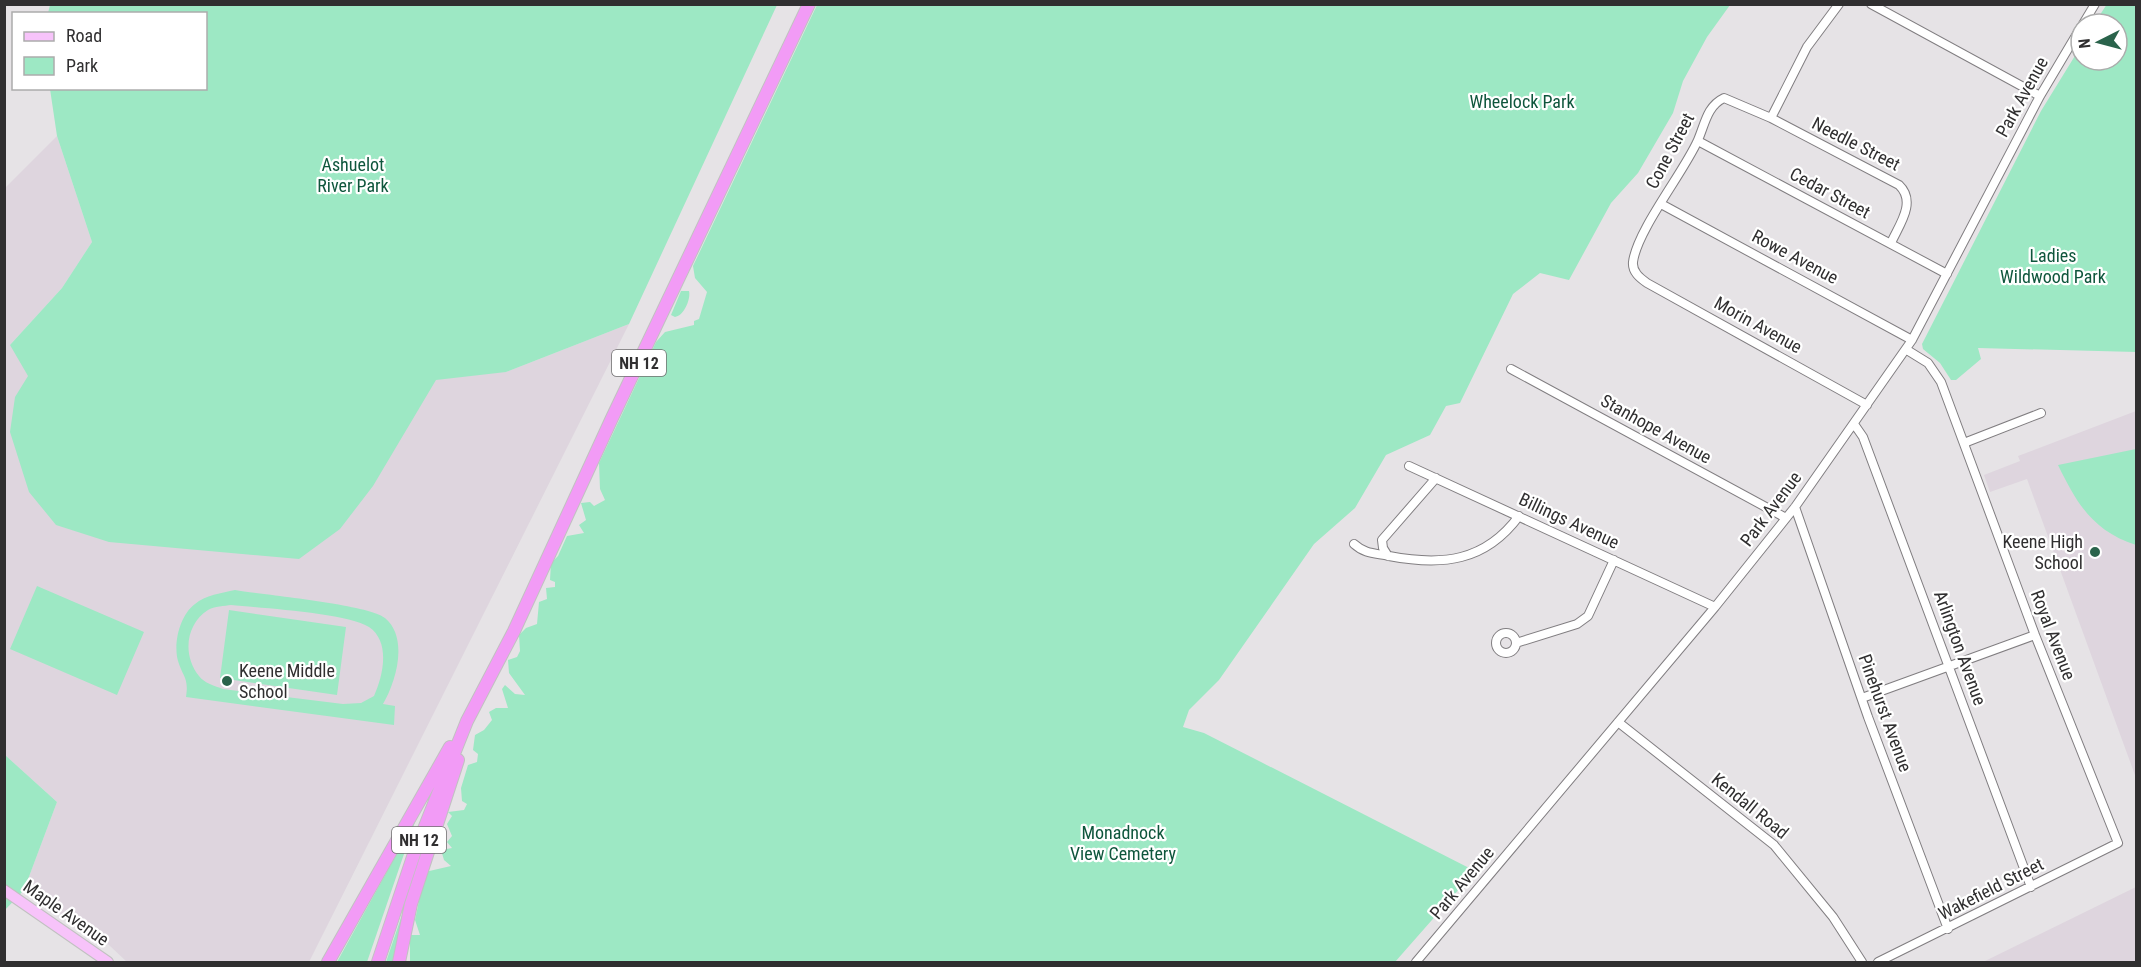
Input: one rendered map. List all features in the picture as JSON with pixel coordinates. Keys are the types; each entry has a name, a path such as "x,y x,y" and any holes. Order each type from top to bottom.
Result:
{"highway":[{"name":"NH 12","path":"378,963 417,845 467,721 514,631 612,418 809,4"},
{"path":"328,963 438,767 467,721"},
{"path":"399,963 411,904 449,792 467,721"}],"main road":[{"name":"Maple Avenue","path":"4,890 108,963"}],"street":[{"path":"1771,118 1807,47 1839,4"},
{"path":"1871,4 2040,96"},
{"name":"Park Avenue","path":"1416,963 1715,607 1795,507 1907,350 2040,96 2069,48"},
{"name":"Cone Street","path":"1634,271 1635,254 1698,141 1712,106 1724,98 1771,118"},
{"name":"Needle Street","path":"1771,118 1905,190 1908,204 1890,243"},
{"name":"Cedar Street","path":"1698,141 1947,274"},
{"name":"Rowe Avenue","path":"1662,204 1912,340"},
{"name":"Morin Avenue","path":"1634,271 1647,283 1745,335 1867,405"},
{"name":"Royal Avenue","path":"1907,350 1928,363 1935,372 1964,443 2035,636 2118,843"},
{"name":"Stanhope Avenue","path":"1511,369 1786,518"},
{"path":"1964,443 2041,413"},
{"name":"Arlington Avenue","path":"1854,424 1863,436 2031,887"},
{"name":"Billings Avenue","path":"1409,466 1715,607"},
{"path":"1388,556 1383,548 1382,540 1436,478"},
{"name":"Pinehurst Avenue","path":"1795,507 1862,699 1948,929"},
{"path":"1354,544 1371,554 1423,562 1458,557 1496,542 1519,516"},
{"path":"1516,643 1577,624 1588,616 1614,560"},
{"path":"1862,699 2035,636"},
{"name":"Kendall Road","path":"1618,722 1774,844 1833,917 1862,963"},
{"name":"Wakefield Street","path":"1878,963 2118,843"}],"shaded area":[{"name":"Keene Middle School","path":"57,136 92,242 62,288 10,345 421,332 506,372 629,324 309,962 127,962 109,945 24,890 57,802 5,755 5,188"},
{"name":"Keene High School","path":"2136,411 2136,778 2027,479 1990,492 1984,475 2020,461 2018,456"},
{"path":"2136,887 2136,962 1983,962"}],"green space":[{"name":"Ashuelot River Park","path":"50,4 777,5 629,324 506,372 436,380 373,486 340,529 299,559 109,542 56,525 29,492 10,432 15,397 28,376 10,345 62,288 92,242 57,136 50,90 207,90 207,12 48,12"},
{"name":"Ladies Wildwood Park","path":"2107,4 2136,5 2136,352 1978,348 1981,359 1956,380 1951,380 1940,363 1923,349 1922,344 2041,111 2069,66 2069,72 2129,72 2129,12 2102,12"},
{"path":"817,5 1730,5 1707,37 1683,81 1673,113 1638,173 1611,203 1569,280 1540,273 1513,294 1460,403 1446,406 1430,435 1386,455 1355,508 1314,544 1219,680 1189,710 1183,727 1204,733 1475,871 1395,962 410,962 410,935 420,935 415,920 425,872 451,866 444,860 441,850 452,848 447,842 452,836 447,824 452,816 448,812 464,810 467,804 462,801 461,788 468,765 477,762 478,754 473,750 475,735 484,730 492,720 489,712 496,708 508,708 502,689 505,685 515,694 525,695 509,673 508,660 517,657 520,651 519,635 526,628 537,624 539,602 547,599 546,588 555,587 555,582 550,580 551,563 558,556 567,536 584,533 579,525 586,520 581,503 590,502 594,506 605,500 600,489 599,463 656,342 665,332 694,325 694,321 699,319 707,292 695,278 693,266"},
{"path":"681,291 689,291 689,298 684,310 675,317 671,315"},
{"path":"2136,449 2136,545 2108,532 2097,524 2072,492 2058,465"},
{"path":"37,586 144,632 117,695 10,649"},
{"path":"235,590 337,604 358,608 385,618 397,637 398,648 396,672 383,704 395,706 394,725 186,697 186,681 178,661 176,646 185,615 199,601 209,596","holes":["231,605 324,615 358,622 369,627 376,633 383,650 382,669 374,696 361,703 343,704 223,689 204,681 190,659 191,631 195,623 208,610"]},
{"path":"229,610 346,627 337,695 220,678"},
{"path":"5,755 57,802 24,890 5,910"},
{"path":"416,819 367,962 337,962"},
{"path":"408,897 397,962 386,962"}],"place":[{"name":"Keene High School","path":"2095,552"},
{"name":"Keene Middle School","path":"227,681"}],"park label":[{"name":"Wheelock Park","path":"1522,102"},
{"name":"Monadnock View Cemetery","path":"1123,843"}]}
